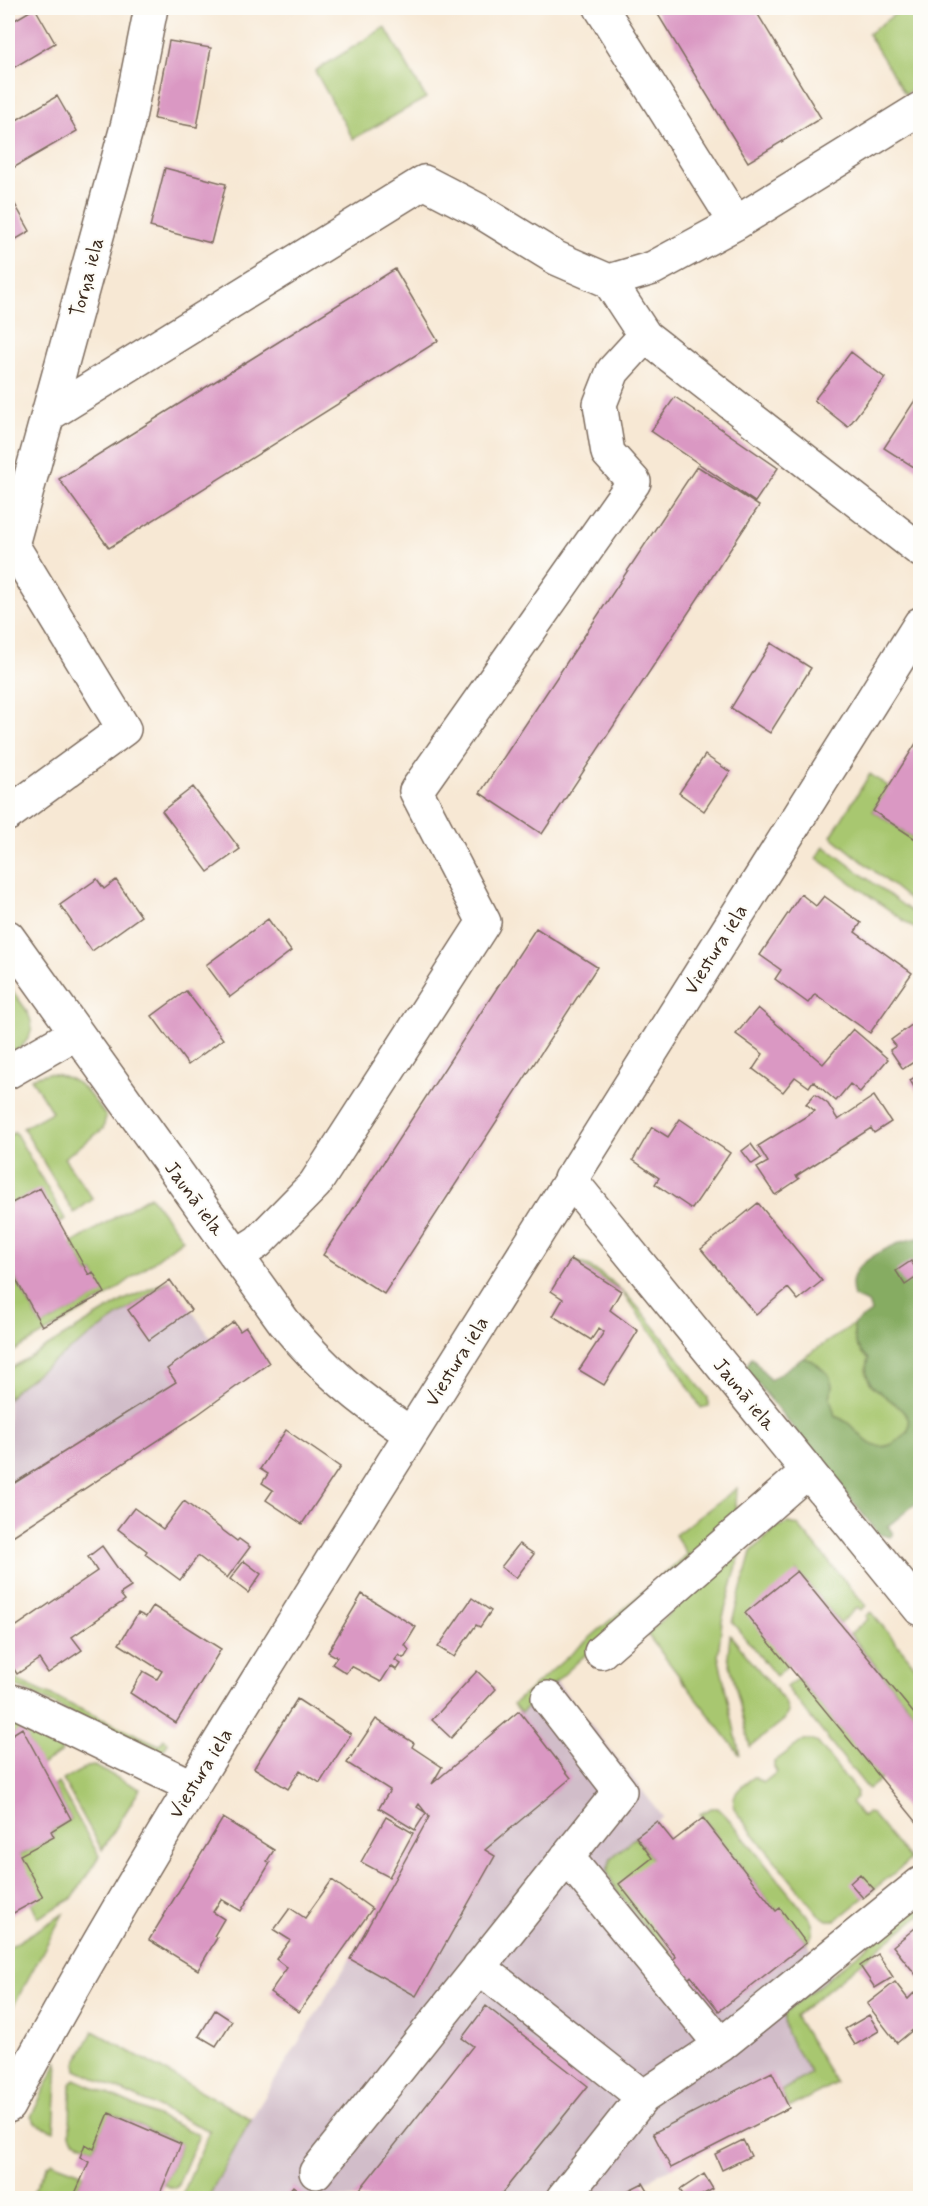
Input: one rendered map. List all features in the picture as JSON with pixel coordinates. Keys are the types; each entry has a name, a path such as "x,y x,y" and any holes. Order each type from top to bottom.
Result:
{"street":[{"name":"Torņa iela","path":"10,542 48,416 128,123 152,8"},
{"path":"600,8 735,223"},
{"path":"609,281 652,268 735,223 921,109"},
{"path":"48,416 424,182 478,210 556,258 609,281 645,336 921,550"},
{"path":"236,1256 258,1242 315,1184 484,922 416,791 633,482 608,453 600,404 613,371 645,336"},
{"path":"8,814 124,729 10,542"},
{"name":"Viestura iela","path":"8,2106 69,1992 191,1786 570,1179 921,624"},
{"name":"Jaunā iela","path":"8,937 284,1322 351,1391 411,1434"},
{"path":"8,1072 76,1033"},
{"name":"Jaunā iela","path":"570,1179 921,1609"},
{"path":"601,1652 808,1472"},
{"path":"316,2172 620,1791 548,1698"},
{"path":"8,1700 21,1704 191,1786"},
{"path":"567,1857 721,2045"},
{"path":"563,2199 643,2097 721,2045 921,1884"},
{"path":"479,1967 643,2097"}],"shaded area":[{"path":"170,1280 211,1338 234,1322 240,1330 246,1327 269,1363 197,1415 8,1539 8,1399 15,1390 40,1371"},
{"path":"550,1673 663,1817 657,1821 673,1841 703,1818 776,1910 780,1908 837,1982 795,2016 836,2083 613,2198 208,2198 251,2119 350,1959 429,1819 419,1804 432,1784 519,1711 513,1704"}],"green space":[{"path":"899,11 920,18 920,84 905,94 868,34"},
{"path":"385,27 426,98 353,139 315,71"},
{"path":"870,774 889,787 873,811 920,842 920,908 831,836"},
{"path":"824,846 920,918 920,932 817,858"},
{"path":"8,985 27,1011 32,1027 25,1043 15,1052 8,1041"},
{"path":"48,1073 76,1082 106,1116 103,1129 64,1158 93,1199 74,1213 23,1128 52,1112 31,1078"},
{"path":"15,1132 65,1219 59,1223 40,1189 8,1205 8,1136"},
{"path":"150,1196 183,1239 108,1296 13,1352 8,1342 8,1265 42,1326 104,1293 93,1272 89,1275 71,1244"},
{"path":"920,1238 920,1323 916,1336 920,1347 920,1500 888,1526 893,1534 890,1537 879,1534 745,1368 752,1357 770,1380 803,1358 813,1361 829,1375 832,1385 830,1398 835,1416 848,1423 871,1444 883,1447 893,1444 908,1431 909,1423 901,1409 868,1379 868,1359 858,1347 854,1335 854,1324 871,1312 868,1303 854,1297 852,1282 860,1267 875,1255 904,1242"},
{"path":"571,1259 611,1281 630,1298 708,1398 709,1406 701,1408 671,1358 621,1291"},
{"path":"170,1280 40,1371 15,1390 8,1399 8,1370 124,1300"},
{"path":"854,1324 856,1343 868,1359 866,1373 868,1379 901,1409 909,1423 908,1430 895,1442 883,1447 871,1444 848,1423 835,1416 830,1398 832,1385 813,1361 803,1358"},
{"path":"737,1488 735,1520 521,1713 513,1704 687,1554 675,1535"},
{"path":"788,1523 798,1525 866,1606 861,1610 858,1607 840,1623 797,1571 788,1665 776,1676 732,1622 751,1552 777,1527"},
{"path":"742,1547 722,1621 718,1655 740,1755 647,1634"},
{"path":"871,1612 920,1672 920,1721 850,1634 868,1619 866,1616"},
{"path":"730,1635 785,1702 788,1712 784,1720 750,1747 728,1656"},
{"path":"8,1676 159,1745 164,1739 168,1743 158,1756 23,1689 8,1684"},
{"path":"798,1678 882,1778 868,1789 786,1687"},
{"path":"8,1720 12,1720 62,1749 61,1753 41,1765 22,1729 8,1737"},
{"path":"804,1740 813,1740 818,1743 857,1792 856,1798 851,1803 862,1816 867,1813 872,1814 910,1860 836,1920 827,1920 818,1914 736,1812 734,1806 735,1796 740,1788 754,1777 763,1783 777,1772 774,1762"},
{"path":"94,1766 140,1789 102,1850 63,1780 87,1767"},
{"path":"58,1783 99,1856 73,1898 38,1918 31,1903 20,1855 54,1837 51,1831 71,1819 53,1786"},
{"path":"711,1808 718,1808 727,1817 810,1919 813,1931 806,1943 780,1909 776,1911 700,1814"},
{"path":"636,1837 652,1858 676,1957 671,1961 615,1888 607,1871 611,1858"},
{"path":"920,1904 920,1915 795,2016 836,2083 789,2108 781,2091 811,2073 788,2036 785,2028 785,2013"},
{"path":"63,1914 8,2016 8,1948"},
{"path":"93,2031 251,2119 208,2198 181,2198 210,2131 77,2070 76,2063"},
{"path":"58,2061 54,2131 36,2124 31,2117"},
{"path":"75,2079 199,2135 177,2187 164,2185 181,2144 110,2113 94,2149 74,2140 70,2134 71,2084"},
{"path":"52,2162 84,2174 73,2198 30,2198 47,2166"}],"building":[{"path":"35,8 55,43 8,71 8,24"},
{"path":"654,8 754,8 821,118 748,162"},
{"path":"169,41 211,48 197,127 154,119"},
{"path":"57,96 77,131 8,171 8,125"},
{"path":"165,168 226,184 211,243 150,227"},
{"path":"8,192 30,231 8,244"},
{"path":"395,269 438,341 109,548 59,479"},
{"path":"851,352 885,378 848,427 814,400"},
{"path":"675,397 778,468 755,502 651,431"},
{"path":"917,397 920,399 920,471 884,448"},
{"path":"697,466 759,506 542,834 480,793"},
{"path":"771,643 811,668 770,733 731,708"},
{"path":"920,737 920,842 873,811"},
{"path":"705,755 730,772 704,811 679,793"},
{"path":"193,787 240,849 208,872 162,811"},
{"path":"97,879 104,889 116,880 141,916 92,951 60,905"},
{"path":"801,894 816,906 824,896 861,923 855,932 912,973 870,1033 815,994 808,1003 775,979 781,970 760,955"},
{"path":"268,919 291,951 230,997 206,965"},
{"path":"536,928 597,967 384,1294 323,1255"},
{"path":"186,991 223,1039 188,1065 152,1016"},
{"path":"758,1008 823,1064 853,1029 888,1059 860,1092 850,1084 836,1101 813,1081 809,1087 795,1077 783,1092 753,1069 763,1054 736,1034"},
{"path":"920,1019 920,1058 903,1069 890,1050 896,1046 891,1040"},
{"path":"920,1074 920,1091 917,1092 910,1080"},
{"path":"815,1094 828,1104 838,1120 874,1096 891,1122 874,1133 871,1128 796,1176 799,1179 775,1195 757,1168 768,1162 758,1146 815,1111 806,1104"},
{"path":"680,1119 730,1153 692,1209 655,1184 659,1178 633,1160 652,1127 668,1137"},
{"path":"751,1144 761,1158 752,1164 742,1151"},
{"path":"40,1188 89,1275 93,1272 105,1293 42,1326 8,1265 8,1205"},
{"path":"758,1203 822,1281 798,1300 788,1288 756,1315 701,1249"},
{"path":"571,1259 621,1291 610,1310 638,1331 604,1385 579,1370 604,1332 599,1328 591,1340 553,1316 563,1299 551,1291"},
{"path":"911,1261 920,1275 905,1285 896,1271"},
{"path":"170,1280 191,1310 149,1340 128,1310"},
{"path":"234,1322 240,1331 246,1327 269,1363 197,1415 8,1539 8,1487 176,1382 167,1369"},
{"path":"286,1430 340,1467 302,1524 266,1500 273,1490 262,1483 268,1474 260,1469"},
{"path":"184,1501 237,1541 239,1539 250,1547 227,1578 198,1556 180,1580 145,1554 147,1551 118,1529 134,1508 163,1529"},
{"path":"519,1544 534,1554 516,1578 501,1567"},
{"path":"102,1546 131,1587 120,1594 125,1600 72,1637 82,1650 48,1673 39,1659 17,1674 8,1660 8,1632 97,1571 88,1557"},
{"path":"244,1561 261,1574 248,1593 230,1579"},
{"path":"797,1571 920,1721 920,1826 745,1613"},
{"path":"362,1594 416,1627 405,1645 409,1650 405,1657 399,1655 395,1660 401,1664 397,1670 391,1666 381,1682 351,1666 346,1673 332,1664 337,1657 328,1652"},
{"path":"472,1598 491,1611 480,1627 476,1625 454,1657 438,1647"},
{"path":"153,1606 221,1649 176,1723 130,1693 143,1671 157,1679 162,1671 119,1644 138,1613 146,1617"},
{"path":"477,1671 496,1689 451,1738 432,1720"},
{"path":"297,1699 351,1734 320,1783 300,1770 288,1789 254,1768"},
{"path":"519,1711 571,1778 485,1850 495,1856 416,1996 350,1959 429,1817 426,1813 415,1830 379,1808 390,1790 347,1763 376,1719 414,1743 412,1747 442,1767 432,1784"},
{"path":"22,1728 71,1819 51,1831 54,1837 20,1855 43,1897 8,1916 8,1737"},
{"path":"386,1817 413,1833 389,1877 361,1862"},
{"path":"223,1818 274,1850 267,1861 270,1863 241,1911 221,1899 213,1912 224,1919 214,1936 217,1938 198,1970 149,1940"},
{"path":"703,1818 776,1911 780,1908 806,1943 719,2011 691,1976 687,1980 671,1961 676,1957 619,1884 652,1858 636,1837 657,1821 673,1841"},
{"path":"860,1874 874,1889 863,1898 850,1883"},
{"path":"332,1880 372,1909 299,2012 270,1992 287,1968 276,1959 290,1940 274,1930 290,1908 305,1918"},
{"path":"920,1924 920,1980 893,1946"},
{"path":"878,1954 893,1977 875,1988 860,1966"},
{"path":"895,1982 908,1999 914,1993 920,2001 920,2024 897,2043 867,2004"},
{"path":"486,2006 588,2086 498,2198 353,2198 473,2046 462,2038"},
{"path":"215,2010 232,2021 216,2046 199,2036"},
{"path":"869,2015 879,2031 855,2045 845,2029"},
{"path":"772,2072 789,2108 671,2168 653,2133"},
{"path":"109,2113 181,2144 158,2198 73,2198 89,2162 80,2157 85,2144 94,2149"},
{"path":"743,2140 751,2156 722,2170 715,2154"},
{"path":"704,2174 713,2189 697,2198 685,2198 680,2190"},
{"path":"643,2183 652,2198 613,2198"},
{"path":"293,2186 308,2198 283,2198"}]}
